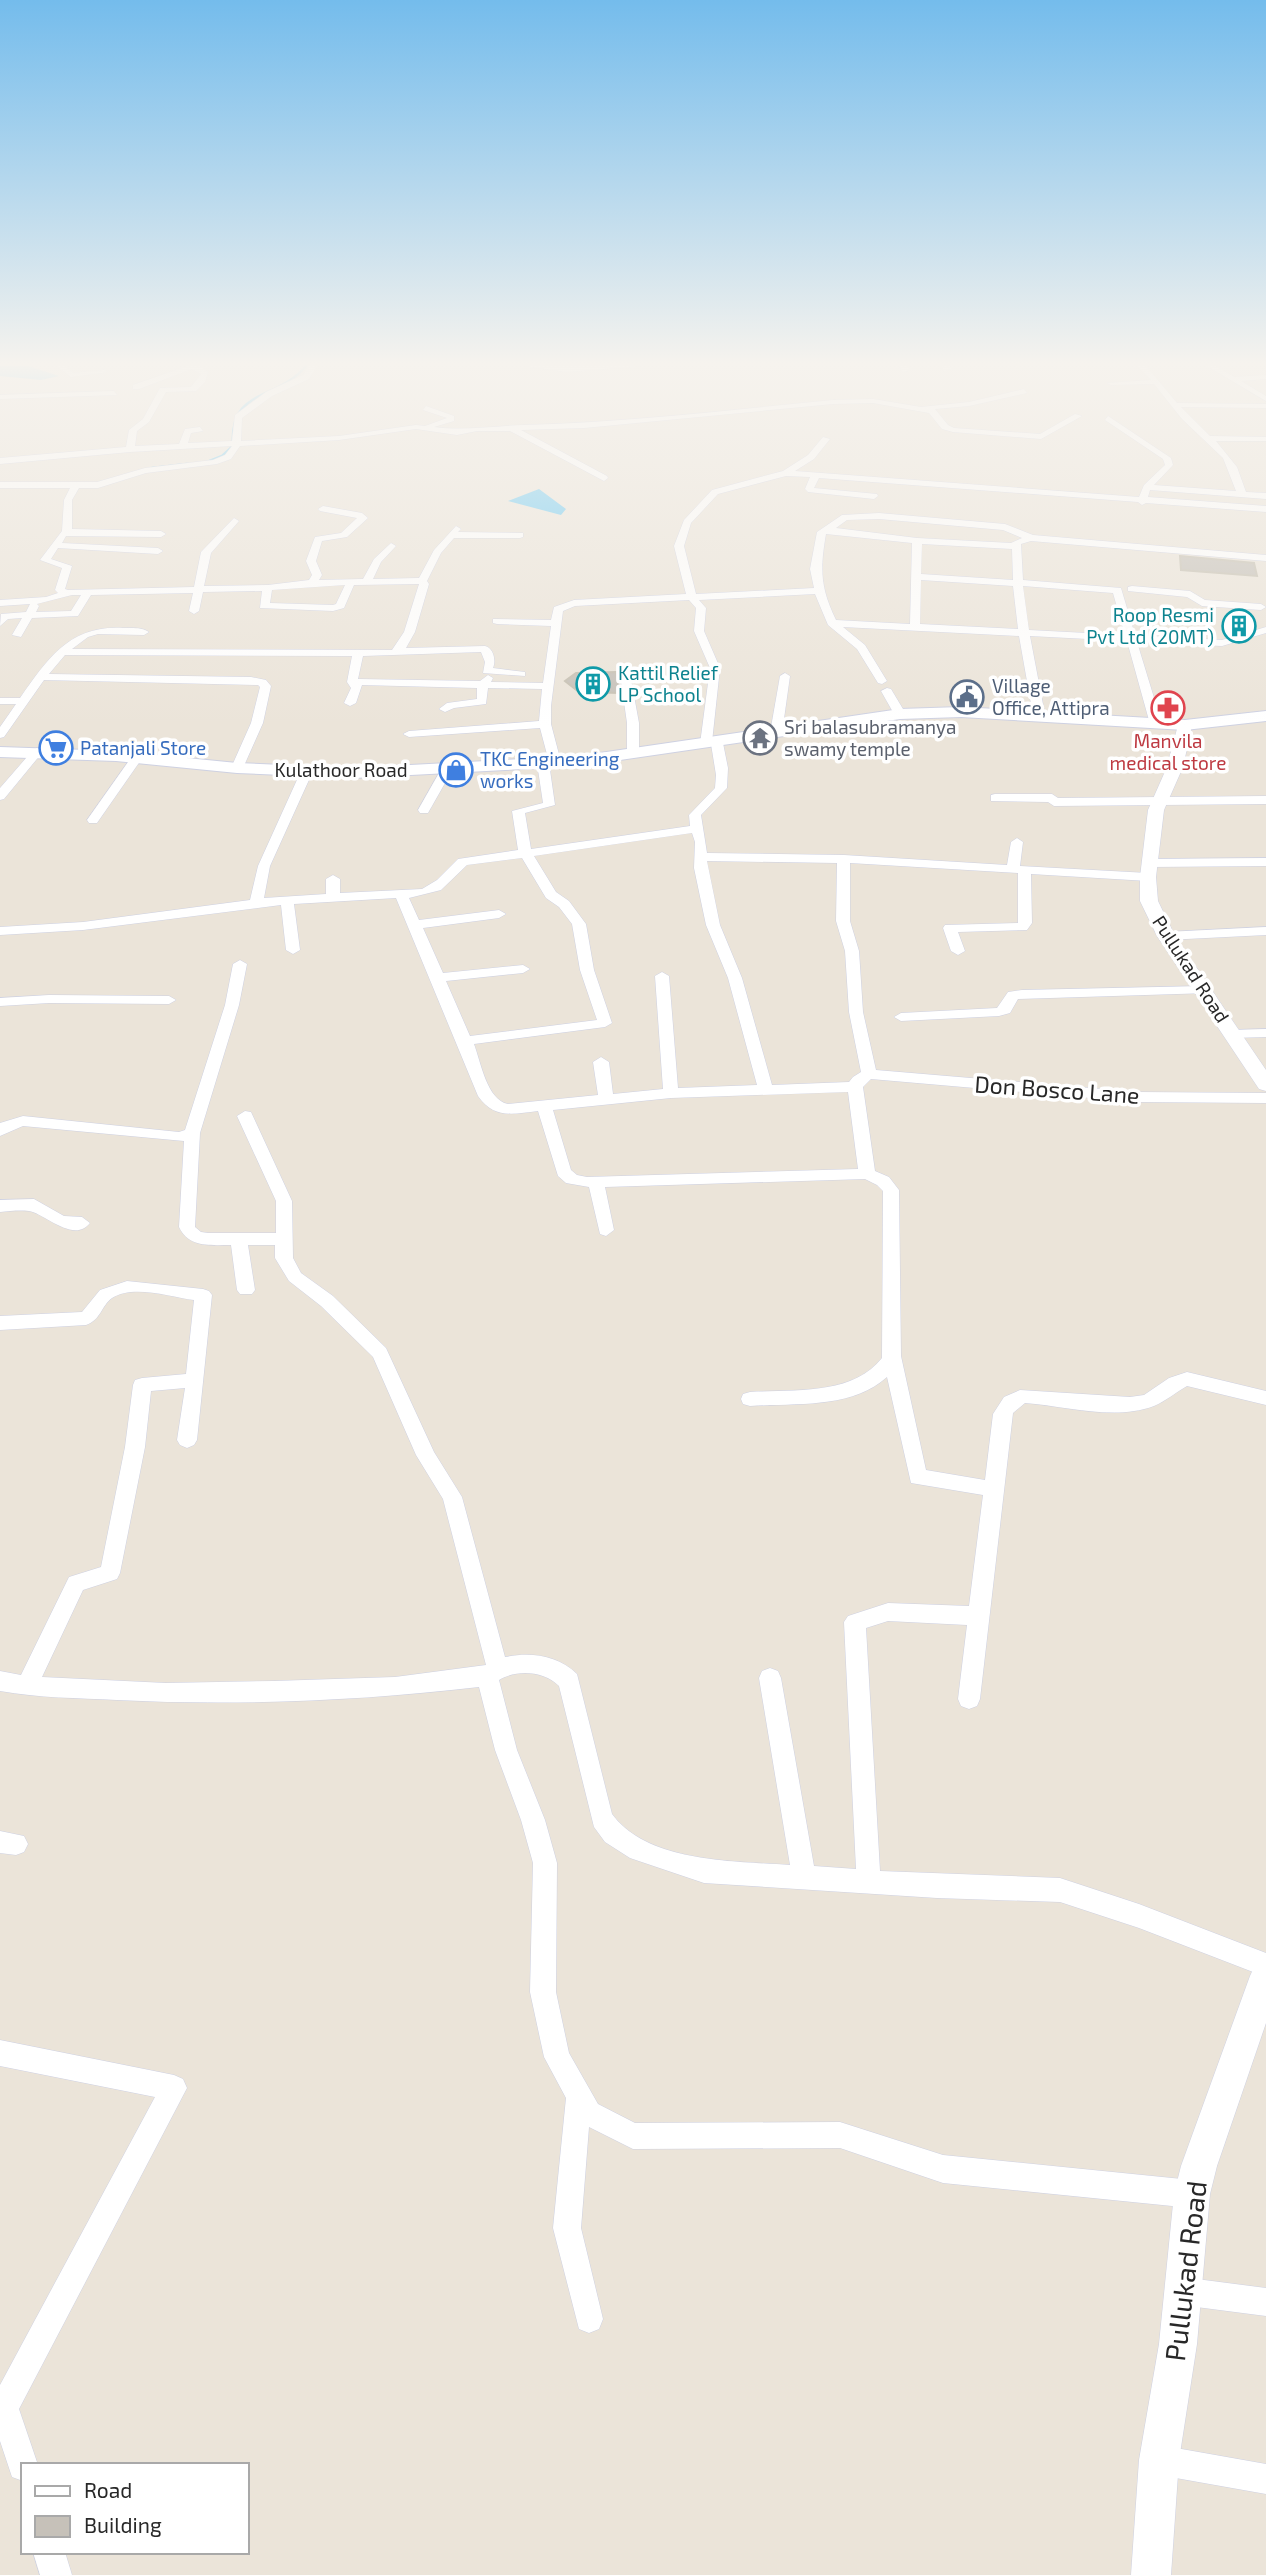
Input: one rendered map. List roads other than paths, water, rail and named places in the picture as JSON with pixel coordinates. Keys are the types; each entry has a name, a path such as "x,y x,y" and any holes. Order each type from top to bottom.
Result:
{"main road":[{"name":"Kulathoor Road","path":"0,752 137,757 237,768 307,771 447,769 633,753 900,714 961,712 1039,715 1156,724 1185,724 1266,716"}],"street":[{"path":"66,593 60,590 67,566 45,560 67,532 68,500 75,486"},
{"path":"737,486 715,492 687,522 679,546 692,597 701,608 699,631 715,668 712,743 722,784 719,792 703,803 695,815 700,868 713,925 735,978 766,1089"},
{"path":"810,486 808,489 811,491 874,500 875,486"},
{"path":"950,486 1266,509"},
{"path":"1239,486 1242,495"},
{"path":"1142,502 1147,487 1266,496"},
{"path":"312,583 317,575 311,561 318,539 344,535 363,518 323,509"},
{"path":"900,714 861,648 832,623 819,591 815,569 822,532 845,517 879,516 1005,527 1031,538"},
{"path":"194,611 206,552 234,521"},
{"path":"828,530 917,541 1016,546"},
{"path":"67,532 161,534"},
{"path":"400,651 424,584 422,581 437,552 454,532 520,535"},
{"path":"1039,715 1024,634 1016,542 1031,538 1266,558"},
{"path":"915,626 917,541"},
{"path":"55,545 158,551"},
{"path":"367,582 377,561 391,546"},
{"path":"916,577 1117,590 1156,724"},
{"path":"2,605 38,601 66,593 422,581"},
{"path":"268,588 263,604 267,607 333,608 340,606 351,582"},
{"path":"1132,589 1190,594 1202,603 1261,607"},
{"path":"465,1041 605,1023 587,970 579,924 564,904 551,895 525,852 518,811 549,805 549,762 545,724 558,609 574,603 819,591"},
{"path":"0,622 5,616 74,614 88,592"},
{"path":"17,635 38,601"},
{"path":"497,621 557,623"},
{"path":"832,623 1230,643 1266,630"},
{"path":"0,735 42,677 65,652 88,634 144,632"},
{"path":"42,677 129,665 485,649 490,662 487,671 548,681"},
{"path":"65,652 129,665 262,682 266,687 257,723 237,768"},
{"path":"358,654 352,682 484,685 548,681"},
{"path":"445,709 451,705 482,702 484,685 492,672"},
{"path":"625,674 633,723 633,753"},
{"path":"776,733 785,676"},
{"path":"350,703 357,688 356,682"},
{"path":"0,701 25,701"},
{"path":"410,734 545,724"},
{"name":"Pullukad Road","path":"1185,724 1175,767 1156,810 1148,870 1149,901 1166,936 1266,1085"},
{"path":"0,796 37,752"},
{"path":"93,820 137,757"},
{"path":"424,810 447,769"},
{"path":"256,904 264,866 307,771"},
{"path":"995,798 1052,798 1054,802 1266,800"},
{"path":"0,931 83,926 287,901 427,894 439,887 463,862 697,829"},
{"path":"958,951 950,928 1022,927 1025,923 1017,842"},
{"path":"701,857 844,859 1018,869 1148,870 1266,862"},
{"path":"844,859 843,921 856,974 855,1004 869,1074 858,1080 855,1087 867,1174"},
{"path":"333,879 333,898"},
{"path":"401,894 486,1096 494,1106 508,1109 671,1093 855,1087"},
{"path":"287,901 293,950"},
{"path":"414,925 499,914"},
{"path":"1166,936 1265,933"},
{"path":"240,964 232,1005 192,1133 187,1227 189,1233 197,1238 270,1238 279,1239 284,1244"},
{"path":"438,978 523,969"},
{"path":"662,975 671,1093"},
{"path":"901,1017 999,1012 1005,1010 1013,995 1022,993 1204,990"},
{"path":"0,1002 49,999 169,1000"},
{"path":"1233,1034 1266,1033"},
{"path":"601,1062 606,1099"},
{"name":"Don Bosco Lane","path":"869,1074 1137,1097 1266,1098"},
{"path":"544,1106 564,1172 572,1179 596,1181 867,1174 883,1181 891,1189 892,1356 918,1477 994,1489"},
{"path":"245,1116 284,1201 284,1258 295,1277 327,1301 380,1353 426,1455 452,1497 492,1672 506,1750 533,1819 545,1863 543,1992 557,2057 589,2113 632,2136 840,2135 943,2169 1192,2194"},
{"path":"0,1131 11,1123 23,1121 179,1137 192,1133"},
{"path":"596,1181 606,1230"},
{"path":"0,1206 34,1205 60,1221 82,1223"},
{"path":"238,1238 246,1290"},
{"path":"0,1323 86,1318 94,1314 104,1295 116,1289 161,1287 203,1295 187,1440"},
{"path":"750,1399 846,1392 879,1374 892,1356"},
{"path":"970,1699 1002,1414 1014,1399 1024,1396 1125,1405 1159,1396 1177,1381 1187,1379 1266,1398"},
{"path":"27,1686 76,1583 110,1573 135,1447 142,1385 195,1380"},
{"path":"869,1881 855,1622 888,1612 979,1616"},
{"path":"0,1681 27,1686 166,1693 247,1692 395,1687 546,1665 563,1673 569,1681 602,1818 613,1834 638,1850 704,1871 1060,1890 1102,1902 1266,1965"},
{"path":"771,1678 804,1878"},
{"name":"Pullukad Road","path":"1151,2575 1159,2460 1178,2344 1192,2194 1199,2166 1266,1976"},
{"path":"0,2053 174,2088 2,2411 22,2463"},
{"path":"579,2096 567,2228 589,2319"},
{"path":"1181,2291 1266,2302"},
{"path":"1159,2460 1266,2479"},
{"path":"50,2554 56,2575"}],"water":[{"path":"539,489 566,509 561,515 508,501"}],"place":[{"name":"Roop Resmi Pvt Ltd (20MT)","path":"1239,626"},
{"name":"Kattil Relief LP School","path":"593,684"},
{"name":"Village Office, Attipra","path":"967,697"},
{"name":"Manvila medical store","path":"1168,708"},
{"name":"Sri balasubramanya swamy temple","path":"760,738"},
{"name":"Patanjali Store","path":"56,748"},
{"name":"TKC Engineering works","path":"456,770"}]}
